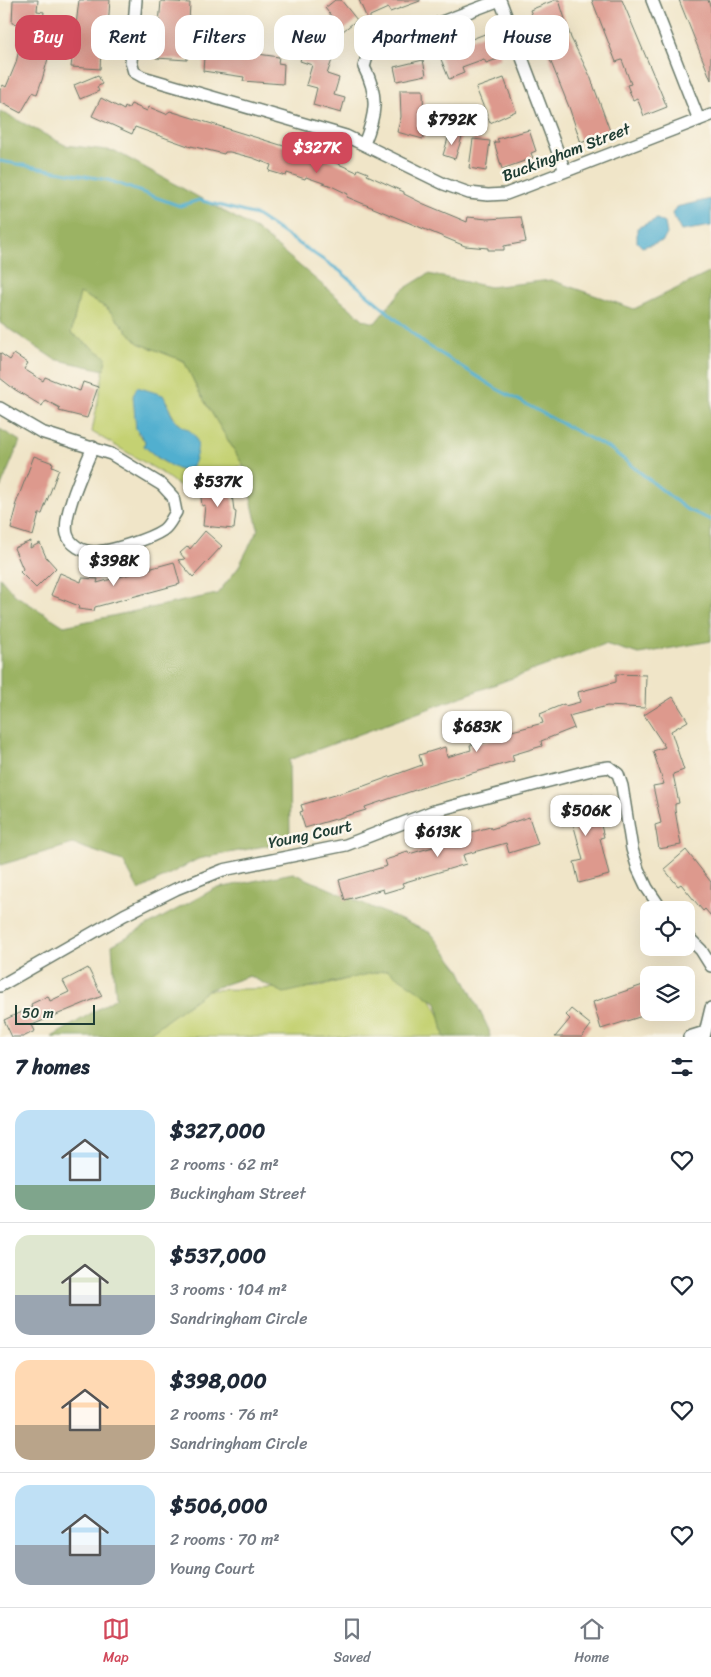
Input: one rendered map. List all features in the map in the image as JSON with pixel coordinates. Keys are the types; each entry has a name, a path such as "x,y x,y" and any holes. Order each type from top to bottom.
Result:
{"street":[{"name":"Buckingham Street","path":"136,0 131,62 134,72 143,77 312,125 364,144 412,169 469,193 506,194 711,115"},
{"path":"364,144 372,122 375,99 373,84 364,67 368,53 378,46 500,0 565,171"},
{"path":"652,0 699,120"},
{"path":"0,408 41,432 93,447 111,454 162,485 173,497 176,512 164,529 154,535 94,552 83,550 74,545 67,536 66,521 93,447"},
{"name":"Young Court","path":"0,986 124,915 176,889 223,870 346,845 434,811 609,767 618,774 622,786 632,849 647,888 656,901"},
{"path":"695,944 711,966"},
{"path":"689,1037 704,1034 711,1008"}],"green space":[{"path":"0,111 65,145 115,151 256,229 364,320 375,323 402,290 428,274 490,287 551,280 634,309 711,272 711,641 639,654 605,644 289,760 290,841 198,859 139,890 123,861 73,844 0,865 0,577 15,595 64,626 217,594 238,568 258,529 243,465 199,392 184,361 138,343 107,308 80,293 71,333 106,357 104,370 54,359 0,323"},
{"path":"80,292 107,308 138,343 184,361 199,392 243,465 186,491 159,471 92,432 106,357 71,333","holes":["167,401 176,421 193,436 196,443 196,453 192,467 171,465 156,457 145,446 145,441 137,433"]},
{"path":"0,429 20,441 0,489"},
{"path":"293,873 431,933 460,970 489,1030 490,1037 444,1037 437,1003 387,970 284,993 249,976 208,990 144,1037 52,1037 116,998 112,945 214,889"},
{"path":"387,968 421,981 445,1026 447,1037 144,1037 208,990 318,987"}],"water":[{"path":"711,199 711,226 681,231 672,214 676,207"},
{"path":"657,219 665,223 667,234 663,241 642,247 637,242 637,228"},
{"path":"137,387 163,395 175,420 194,435 197,448 192,467 182,471 177,469 144,446 145,441 136,429 133,396"}],"building":[{"path":"13,0 38,0 37,11 44,12 44,15 15,15 15,23 12,23"},
{"path":"79,0 110,0 109,15 91,15 91,60 100,60 100,69 71,67 72,60 81,60 81,15 77,15"},
{"path":"335,0 341,0 354,16 354,22 344,30 344,15 330,15 325,8"},
{"path":"359,0 420,0 390,12 388,8 372,15 365,15"},
{"path":"559,0 564,15 532,15 530,10"},
{"path":"592,0 622,0 667,107 644,116 637,98 633,100 627,85 631,84 622,60 616,62"},
{"path":"679,0 708,0 711,8 711,80"},
{"path":"161,1 190,3 189,15 175,15 175,59 165,59 165,15 160,15"},
{"path":"569,32 590,76 610,131 581,143 550,60 569,60"},
{"path":"485,34 485,60 495,60 486,63 484,59 462,67 464,73 449,79 441,60 475,60 475,38"},
{"path":"264,55 274,56 274,60 278,60 278,63 284,64 283,84 243,81 244,77 203,71 204,60 264,60"},
{"path":"17,60 48,60 37,94 33,92 21,113 0,102 0,90 3,85 6,87"},
{"path":"332,60 327,74 339,78 334,95 345,98 341,113 313,105 317,88 306,85 312,65 300,61"},
{"path":"423,60 426,75 397,81 394,67"},
{"path":"98,75 102,84 97,87 99,91 80,99 74,85"},
{"path":"504,78 516,111 490,123 476,88"},
{"path":"400,90 423,90 424,124 427,125 423,139 397,132 401,117"},
{"path":"101,98 124,110 125,107 128,109 131,104 147,111 149,107 166,114 170,111 300,151 301,149 313,153 357,172 358,169 368,173 367,175 404,192 404,194 424,204 467,222 468,217 487,219 521,217 526,242 504,246 504,250 488,250 488,248 465,246 347,197 348,194 329,185 306,177 305,179 287,173 286,176 269,171 271,165 253,158 230,152 225,152 224,154 191,147 135,127 132,134 92,116"},
{"path":"529,130 536,151 531,153 533,158 502,169 494,142 499,142 497,139"},
{"path":"449,135 462,137 455,159 443,155"},
{"path":"473,139 490,141 486,171 469,168"},
{"path":"0,353 10,360 14,354 28,363 24,369 43,381 45,377 80,391 83,382 98,387 87,418 59,411 60,408 45,400 42,406 14,389 0,378"},
{"path":"34,456 53,463 52,466 59,469 42,514 39,514 33,536 11,529 17,506 15,506"},
{"path":"231,486 234,511 236,512 234,529 203,526 205,505 202,506 200,489"},
{"path":"205,531 222,546 193,577 178,560 185,559 180,553 188,546 190,549"},
{"path":"31,541 30,548 40,543 46,557 56,568 36,588 20,572 23,569 14,548"},
{"path":"174,562 180,584 95,607 94,611 78,609 79,606 51,595 60,573 81,582 82,578 98,579 97,583"},
{"path":"616,674 646,675 645,708 607,706 569,716 574,728 541,741 542,746 512,755 514,761 424,787 365,807 366,810 305,828 300,812 303,811 301,805 364,786 422,765 419,755 445,747 447,757 471,750 470,745 509,737 508,732 543,723 540,714 564,704 565,706 580,702 578,692 616,682"},
{"path":"673,697 688,721 671,731 684,770 673,774 679,803 675,804 675,810 681,845 659,849 655,825 661,823 653,786 664,784 653,751 665,747 644,715"},
{"path":"593,795 604,837 600,838 609,875 579,883 574,862 583,860 573,823 562,826 556,805"},
{"path":"529,817 538,844 509,853 506,843 463,855 466,864 402,883 404,887 384,893 383,889 345,900 339,880 387,866 385,860 398,856 398,854 408,851 409,854 433,847 431,841 456,833 457,836 490,827 491,829"},
{"path":"686,850 711,882 711,916 705,909 703,911 681,884 678,886 664,869"},
{"path":"88,968 102,996 32,1025 35,1031 23,1037 12,1037 4,1020 32,1007 31,1004 48,996 50,1001 69,992 63,981"},
{"path":"640,986 640,1017 601,1029 593,1002"},
{"path":"571,1009 591,1025 582,1037 555,1037 570,1019 566,1015"}],"waterway":[{"path":"0,161 108,180 180,206 199,200 256,215 340,271 424,343 497,389 612,450 686,509 711,520"}]}
